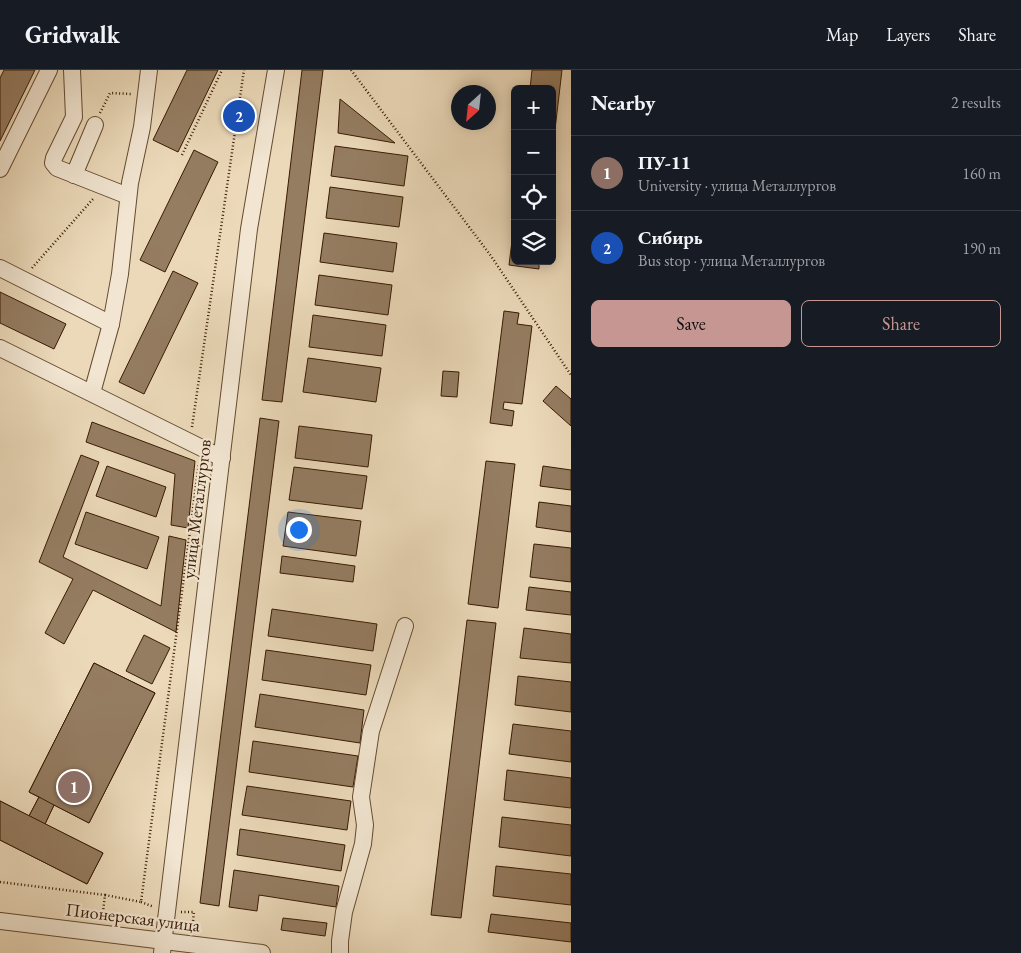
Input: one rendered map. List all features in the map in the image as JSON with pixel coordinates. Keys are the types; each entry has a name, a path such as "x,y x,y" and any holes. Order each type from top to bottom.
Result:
{"street":[{"path":"0,169 49,70"},
{"path":"72,70 74,117 53,163 57,168 128,196"},
{"path":"92,393 111,324 120,274 130,182 142,127 150,70"},
{"name":"улица Металлургов","path":"162,947 249,228 276,70"},
{"path":"74,175 95,125"},
{"path":"0,268 111,324"},
{"path":"0,348 222,458"},
{"path":"340,953 344,912 363,844 365,825 361,797 371,730 405,626"},
{"name":"Пионерская улица","path":"0,922 100,934 162,947 262,953"}],"path":[{"path":"182,155 222,70"},
{"path":"0,882 105,895 141,902 199,463 190,442 244,70"},
{"path":"351,70 491,256 571,375"},
{"path":"95,125 110,93 146,94"},
{"path":"22,280 104,187"},
{"path":"100,934 105,895"}],"building":[{"path":"4,70 35,70 0,141 0,78"},
{"path":"187,70 218,70 178,152 153,140"},
{"path":"302,70 323,70 282,402 262,400"},
{"path":"532,70 562,70 556,121 556,85 530,85"},
{"path":"340,99 395,143 338,133"},
{"path":"335,146 408,156 404,186 331,176"},
{"path":"194,150 218,162 165,272 140,260"},
{"path":"330,187 403,197 399,227 326,218"},
{"path":"324,233 397,243 393,272 320,262"},
{"path":"511,249 511,265 539,265 539,269 509,265"},
{"path":"173,271 198,283 144,394 119,382"},
{"path":"319,275 392,285 388,315 315,305"},
{"path":"0,292 66,324 54,349 0,323"},
{"path":"504,311 519,313 517,324 532,326 522,404 504,402 503,409 514,411 512,426 490,423"},
{"path":"313,315 386,325 382,356 309,347"},
{"path":"308,358 381,368 376,402 303,392"},
{"path":"443,371 459,372 457,397 441,396"},
{"path":"556,386 571,399 571,426 543,401"},
{"path":"260,418 279,421 219,906 200,903"},
{"path":"92,422 195,461 188,528 171,525 175,474 86,442"},
{"path":"299,426 372,435 368,467 295,458"},
{"path":"81,455 99,462 63,557 161,606 169,536 186,540 176,632 93,590 64,644 45,633 73,579 39,562"},
{"path":"486,461 515,464 498,608 468,604"},
{"path":"107,466 166,487 156,517 96,496"},
{"path":"543,466 571,470 571,490 540,486"},
{"path":"294,467 367,476 362,509 289,500"},
{"path":"539,502 571,506 571,532 536,527"},
{"path":"86,512 159,537 147,569 75,544"},
{"path":"288,512 361,521 356,556 283,546"},
{"path":"534,544 571,548 571,582 530,577"},
{"path":"282,556 355,566 353,582 280,573"},
{"path":"529,587 571,592 571,615 526,610"},
{"path":"272,609 377,624 373,651 268,636"},
{"path":"467,620 496,623 461,918 431,915"},
{"path":"524,628 571,634 571,663 520,658"},
{"path":"144,635 170,648 152,684 126,671"},
{"path":"266,650 371,665 366,695 262,680"},
{"path":"94,663 155,693 89,823 29,792"},
{"path":"94,663 155,693 89,823 54,805 45,824 103,853 87,884 0,840 0,801 29,816 39,797 29,792"},
{"path":"518,676 571,682 571,712 515,705"},
{"path":"260,694 364,710 360,743 255,727"},
{"path":"513,724 571,731 571,762 509,754"},
{"path":"253,741 358,756 353,787 249,772"},
{"path":"507,770 571,778 571,808 504,800"},
{"path":"247,786 351,801 347,830 242,815"},
{"path":"39,797 54,805 45,824 29,816"},
{"path":"0,801 103,853 87,884 0,840"},
{"path":"502,817 571,825 571,856 499,847"},
{"path":"240,829 345,845 341,871 237,855"},
{"path":"496,866 571,874 571,905 493,896"},
{"path":"234,870 339,886 336,907 259,895 257,911 229,907"},
{"path":"491,914 571,923 571,942 488,932"},
{"path":"283,918 327,923 325,936 281,930"}],"place":[{"name":"Сибирь","path":"239,116"},
{"name":"ПУ-11","path":"74,787"}]}
